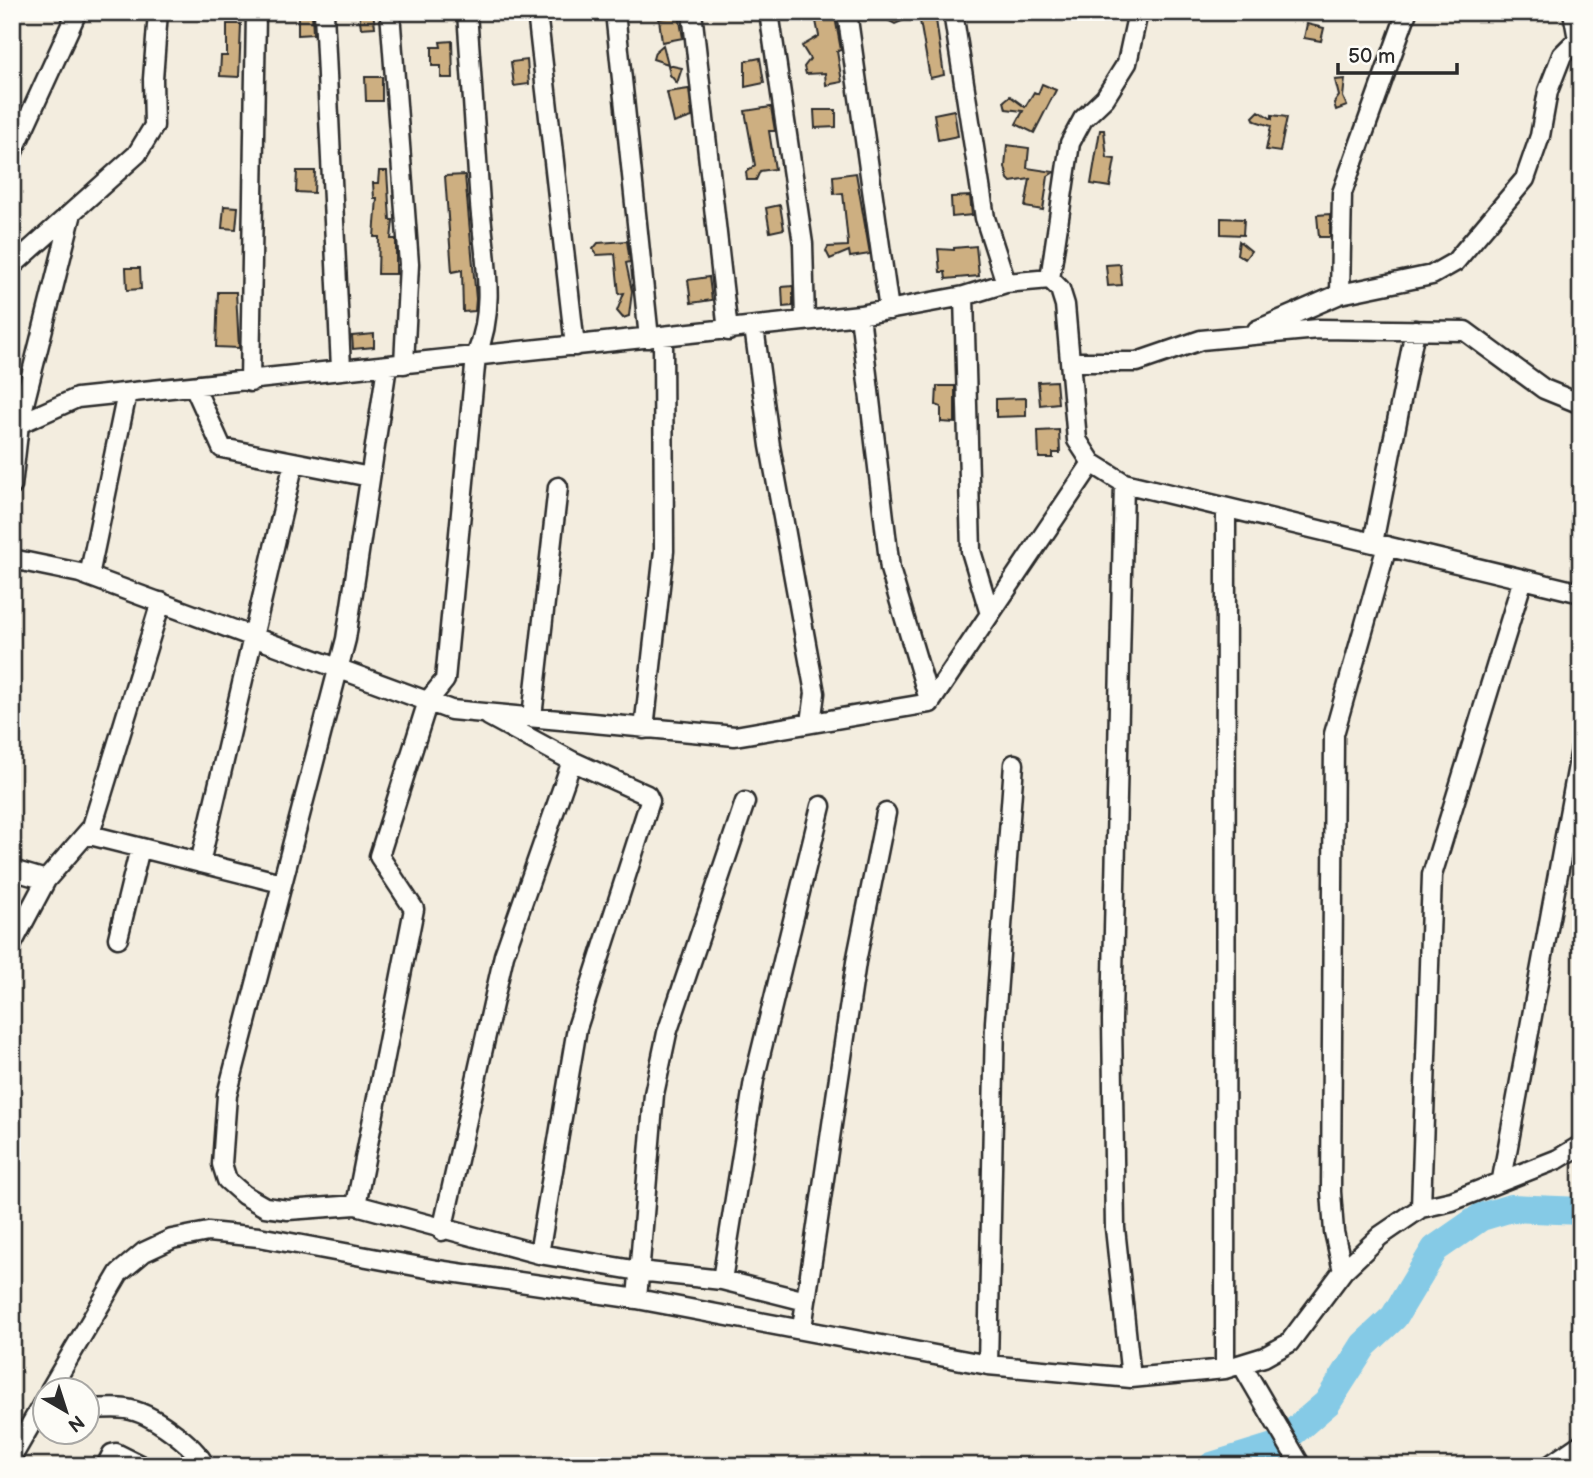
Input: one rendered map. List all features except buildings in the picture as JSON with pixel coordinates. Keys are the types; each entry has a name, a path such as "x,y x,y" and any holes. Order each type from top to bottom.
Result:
{"street":[{"path":"12,154 77,12"},
{"path":"12,266 137,154 154,126 153,79 158,12"},
{"path":"250,382 256,12"},
{"path":"324,12 341,368"},
{"path":"390,12 409,264 396,365 370,477 346,639 336,667 227,1095 222,1164 227,1180 244,1195 265,1207 288,1210 356,1205 442,1231 539,1254 639,1271 722,1280 806,1301"},
{"path":"356,1205 414,909 379,856 428,701 445,680 476,356 486,334 488,275 481,216 467,12"},
{"path":"537,12 575,346"},
{"path":"615,12 656,337 664,551 645,729"},
{"path":"692,12 727,331"},
{"path":"769,12 803,244 805,321"},
{"path":"847,12 889,310"},
{"path":"953,12 985,218 1006,283"},
{"path":"1050,279 1070,143 1083,120 1105,98 1127,64 1138,12"},
{"path":"1340,294 1342,193 1407,12"},
{"path":"1240,336 1340,294 1432,275 1455,262 1525,179 1540,136 1548,91 1562,55 1579,37 1573,12"},
{"path":"12,486 16,426 72,213"},
{"path":"16,426 77,398 250,382 341,368 396,365 860,315 964,296 1006,283 1050,279"},
{"path":"1050,279 1060,289 1065,304 1077,440 1092,463 1124,483 1581,593"},
{"path":"964,296 971,551 990,614"},
{"path":"860,315 890,569 930,703"},
{"path":"754,327 770,446 815,693 811,723"},
{"path":"1072,362 1137,362 1201,340 1318,329 1465,331 1544,389 1581,404"},
{"path":"1343,1271 1334,1232 1331,1192 1334,734 1380,545 1415,330"},
{"path":"194,386 222,448 370,477"},
{"path":"89,576 127,393"},
{"path":"200,863 295,462"},
{"path":"12,559 89,576 451,710 735,736 930,703 1092,463"},
{"path":"1124,483 1112,1020 1115,1228 1131,1378"},
{"path":"532,717 558,487"},
{"path":"1226,508 1233,1367 1270,1414 1301,1466"},
{"path":"1421,1208 1432,875 1523,579"},
{"path":"12,944 46,880 92,827 161,602"},
{"path":"479,711 572,761 647,795 650,801 577,1028 539,1254"},
{"path":"1502,1179 1581,749"},
{"path":"442,1231 505,955 572,761"},
{"path":"988,1365 995,1022 1014,764"},
{"path":"637,1299 654,1094 667,1033 745,802"},
{"path":"722,1280 754,1080 821,806"},
{"path":"802,1328 856,961 886,813"},
{"path":"86,834 281,884"},
{"path":"118,938 140,848"},
{"path":"12,870 46,880"},
{"path":"58,1376 119,1273 144,1252 172,1238 208,1232 259,1237 438,1270 637,1299 988,1365 1131,1378 1233,1367 1289,1343 1343,1271 1380,1237 1421,1208 1452,1201 1558,1159 1581,1145"},
{"path":"259,1237 265,1207"},
{"path":"102,1409 128,1409 158,1421 200,1457 205,1466"},
{"path":"12,1457 32,1428"},
{"path":"1549,1466 1581,1444"},
{"path":"106,1466 112,1454 116,1453 142,1466"}],"waterway":[{"path":"1212,1466 1277,1446 1327,1403 1364,1345 1394,1317 1435,1249 1481,1217 1511,1208 1581,1211"}]}
